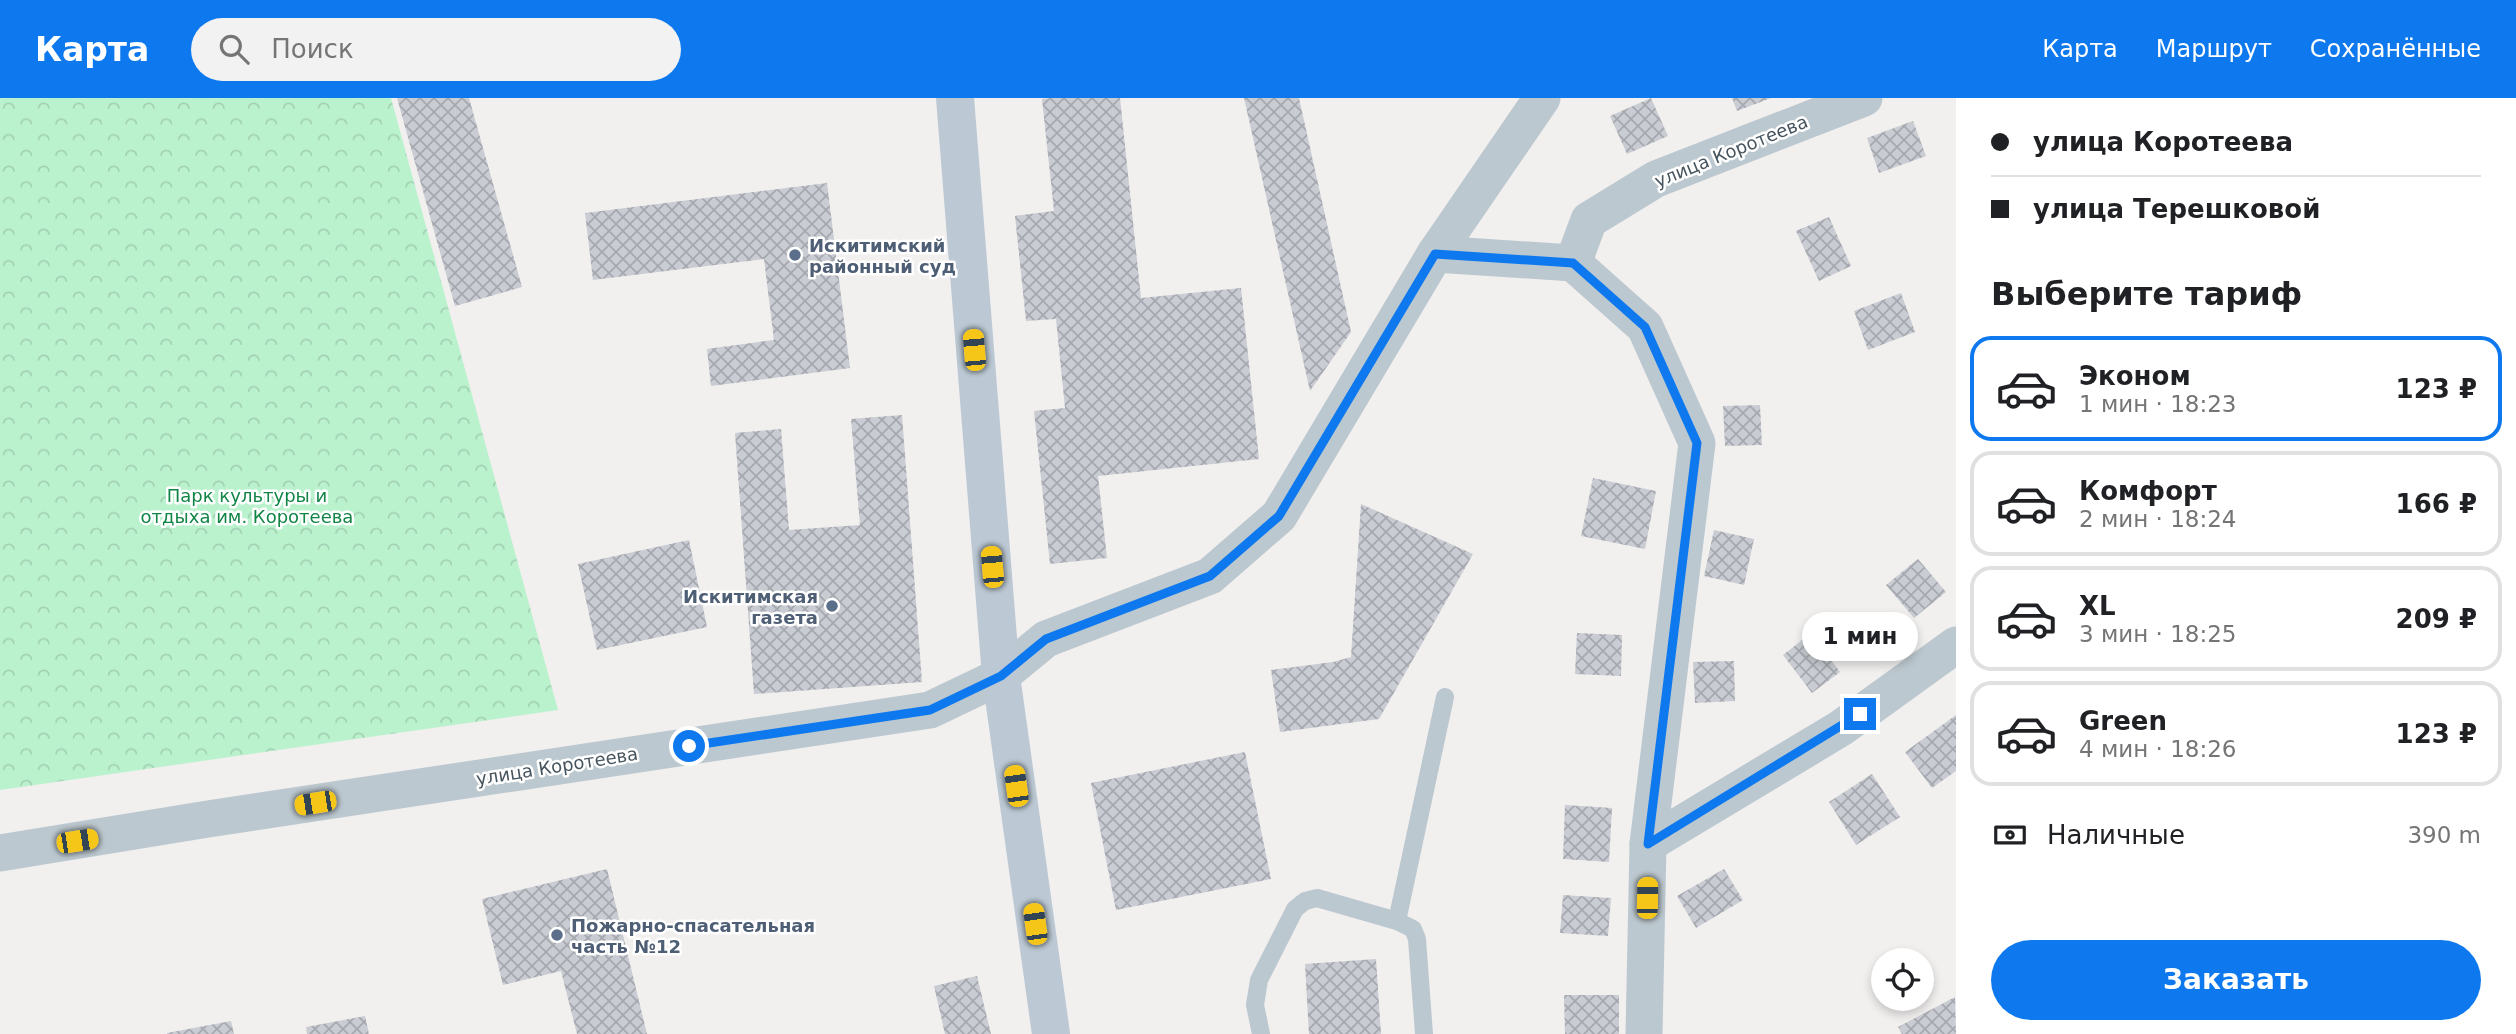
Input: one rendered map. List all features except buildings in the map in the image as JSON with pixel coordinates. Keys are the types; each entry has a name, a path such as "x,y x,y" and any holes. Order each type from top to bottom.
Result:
{"main road":[{"path":"955,98 1001,676 1051,1034"}],"street":[{"name":"улица Коротеева","path":"0,853 930,710 1001,676 1046,639 1210,576 1279,516 1435,254 1542,98"},
{"name":"улица Коротеева","path":"1573,263 1589,220 1657,179 1864,98"},
{"path":"1435,254 1573,263 1645,327 1697,443 1648,844 1644,1034"},
{"path":"1648,844 1841,728 1956,645"}],"lane":[{"path":"1397,921 1446,697"},
{"path":"1261,1034 1255,1005 1259,980 1295,909 1304,901 1317,898 1397,921 1413,929 1418,939 1424,1034"}],"green space":[{"name":"Парк культуры и отдыха им. Коротеева","path":"0,98 391,98 558,710 0,790"}],"place":[{"name":"Искитимский районный суд","path":"795,255"},
{"name":"Искитимская газета","path":"832,606"},
{"name":"Пожарно-спасательная часть №12","path":"557,935"}],"route":[{"path":"689,746 930,710 1001,676 1046,639 1210,576 1279,516 1435,254 1573,263 1645,327 1697,443 1648,844 1860,714"}]}
